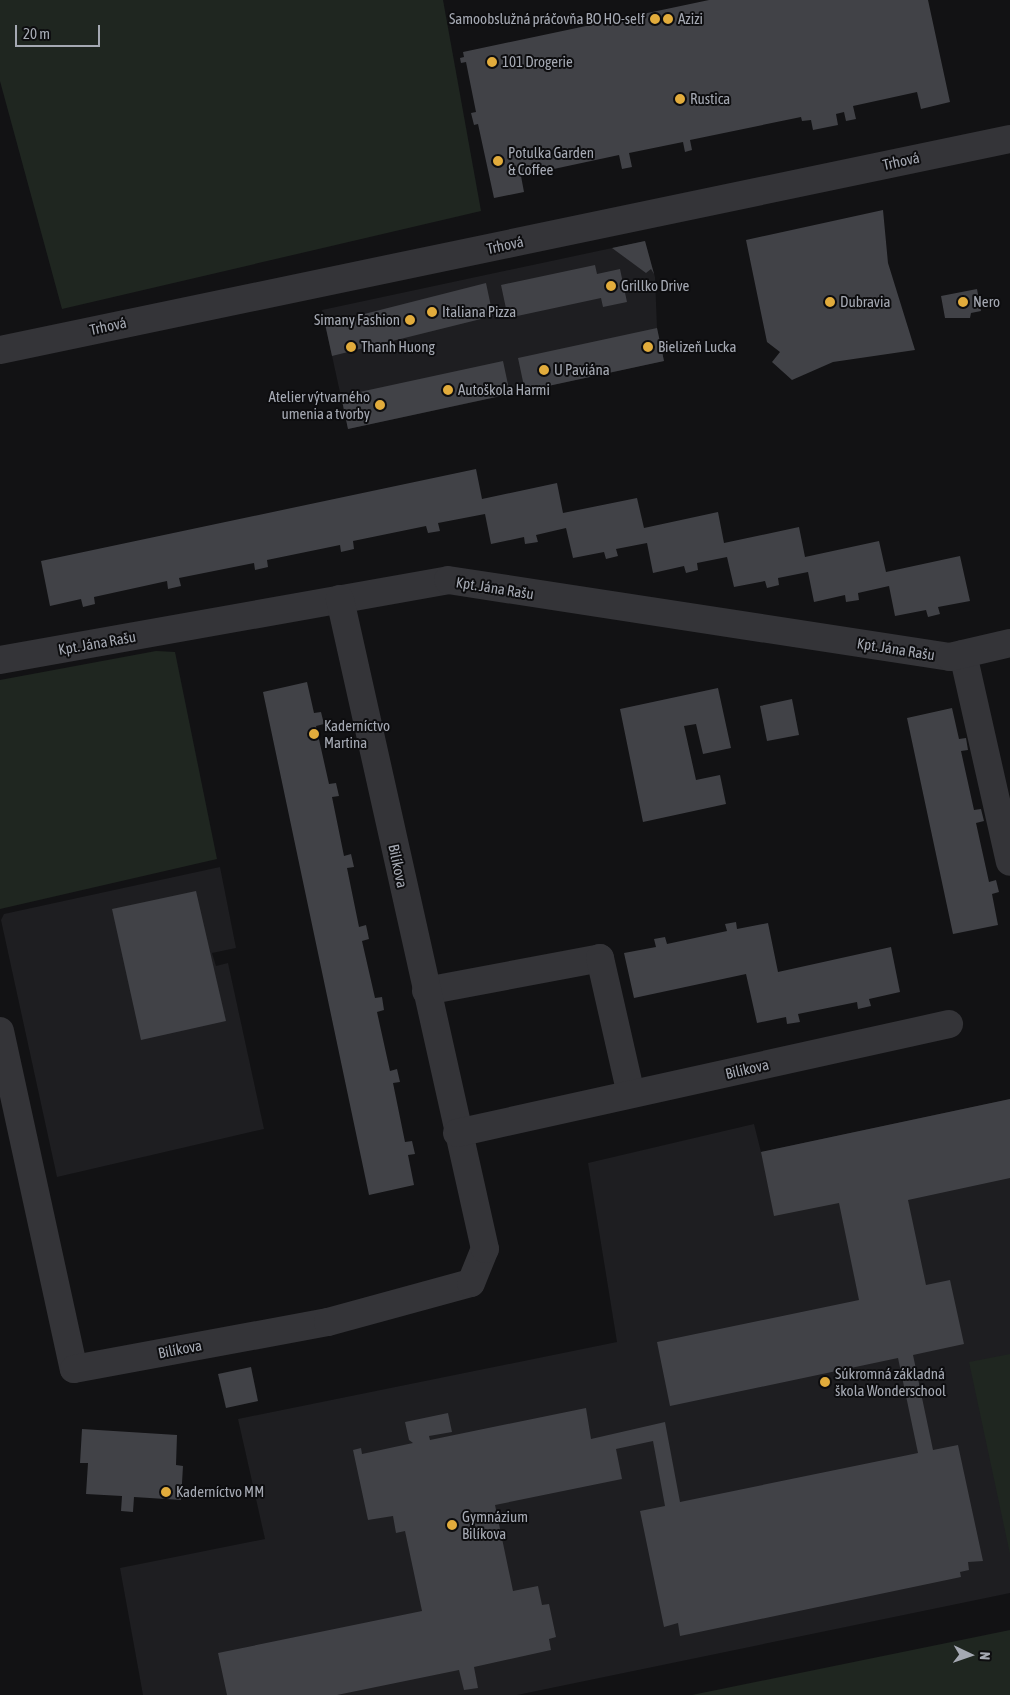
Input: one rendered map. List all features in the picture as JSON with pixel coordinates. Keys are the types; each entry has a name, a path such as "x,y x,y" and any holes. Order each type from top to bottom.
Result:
{"street":[{"name":"Trhová","path":"0,350 1010,139"},
{"name":"Kpt. Jána Rašu","path":"0,660 448,580 950,657 1010,643"},
{"name":"Bilíkova","path":"0,1031 74,1369 328,1322 471,1283 485,1249 457,1133 340,600"},
{"path":"963,654 1010,862"},
{"path":"426,991 600,958 632,1094"},
{"name":"Bilíkova","path":"457,1133 949,1024"}],"shaded area":[{"path":"0,0 443,0 481,211 62,309 0,81"},
{"path":"645,241 655,277 657,328 664,361 348,429 322,310"},
{"path":"156,651 175,652 217,859 0,909 0,680"},
{"path":"220,867 236,948 212,953 216,966 228,963 264,1129 57,1177 1,920 4,914"},
{"path":"1010,1099 1010,1593 517,1695 143,1695 120,1568 265,1539 238,1419 617,1342 588,1163 754,1124 761,1152"},
{"path":"1010,1354 1010,1554 969,1362"},
{"path":"1010,1630 1010,1695 692,1695"}],"building":[{"name":"Rustica","path":"709,0 928,0 950,102 921,109 917,92 853,106 856,119 846,121 844,112 836,114 838,125 813,130 811,120 802,121 801,117 690,140 692,150 685,152 683,142 629,153 632,167 622,169 619,155 521,176 524,192 494,198 478,124 474,125 471,113 476,112 466,62 461,63 460,58 464,57 463,52"},
{"name":"Dubravia","path":"883,210 888,263 915,350 833,362 792,380 772,362 780,352 767,342 746,240"},
{"path":"645,241 654,274 651,269 646,273 612,248"},
{"path":"595,265 597,274 620,269 627,302 603,307 601,298 508,318 501,285"},
{"path":"486,283 493,316 332,356 325,324"},
{"path":"977,289 981,311 971,313 970,318 945,318 941,296"},
{"path":"657,328 664,361 525,391 518,358"},
{"path":"503,361 510,394 348,429 341,396"},
{"path":"476,469 482,499 557,483 563,513 637,498 644,528 718,512 724,543 799,527 805,557 879,541 886,572 960,556 970,601 938,607 940,614 928,617 926,610 895,616 889,586 858,593 859,600 846,602 845,595 814,602 808,572 778,578 779,585 767,588 765,581 734,587 727,557 697,563 698,570 686,573 684,566 653,573 647,543 616,549 618,556 606,559 604,552 573,558 566,528 536,535 538,542 525,544 524,537 491,544 485,514 438,523 440,531 428,533 426,526 353,541 354,549 341,552 340,545 267,560 268,567 255,570 254,563 179,578 181,586 168,589 167,581 94,597 95,604 83,607 81,599 50,606 41,561"},
{"path":"307,682 314,713 321,712 324,724 316,726 329,784 336,783 339,796 332,797 344,856 351,854 354,867 347,868 359,927 366,925 369,939 362,941 375,998 382,997 384,1010 377,1012 390,1071 397,1069 400,1082 393,1083 405,1142 412,1141 415,1154 408,1155 414,1185 369,1195 263,692"},
{"path":"718,688 731,748 703,754 696,724 684,726 696,780 720,775 726,804 643,822 620,709"},
{"path":"792,699 799,735 767,741 760,706"},
{"path":"952,708 959,739 966,738 968,750 961,751 974,810 981,809 984,821 976,823 989,882 996,880 999,892 992,894 998,925 953,934 907,718"},
{"path":"196,891 226,1021 141,1040 112,909"},
{"path":"736,922 737,929 768,923 778,972 891,947 900,992 869,999 871,1006 858,1009 857,1002 798,1014 800,1022 787,1024 786,1017 757,1023 746,974 634,998 624,953 656,947 654,939 665,937 667,944 727,931 725,924"},
{"path":"1010,1099 1010,1178 908,1200 926,1285 950,1280 964,1344 913,1355 933,1450 958,1445 983,1561 968,1562 969,1570 960,1572 961,1577 680,1636 678,1623 664,1627 640,1511 665,1506 653,1441 616,1449 622,1479 495,1505 513,1591 538,1586 542,1605 549,1604 556,1637 549,1639 551,1650 474,1667 478,1688 464,1690 459,1670 337,1695 227,1695 218,1653 422,1611 405,1531 396,1533 393,1516 368,1520 353,1450 361,1448 362,1454 413,1443 409,1440 405,1422 448,1413 452,1432 429,1436 430,1440 586,1408 591,1439 665,1422 680,1502 918,1453 898,1358 670,1406 657,1342 859,1300 839,1203 774,1216 761,1152"},
{"path":"251,1367 258,1401 226,1408 218,1374"},
{"path":"82,1429 177,1435 176,1465 183,1466 181,1500 134,1497 133,1512 121,1511 122,1496 86,1494 88,1463 80,1463"}],"place":[{"name":"Samoobslužná práčovňa BO HO-self","path":"655,19"},
{"name":"Azizi","path":"668,19"},
{"name":"101 Drogerie","path":"492,62"},
{"name":"Rustica","path":"680,99"},
{"name":"Potulka Garden & Coffee","path":"498,161"},
{"name":"Grillko Drive","path":"611,286"},
{"name":"Dubravia","path":"830,302"},
{"name":"Nero","path":"963,302"},
{"name":"Italiana Pizza","path":"432,312"},
{"name":"Simany Fashion","path":"410,320"},
{"name":"Thanh Huong","path":"351,347"},
{"name":"Bielizeň Lucka","path":"648,347"},
{"name":"U Paviána","path":"544,370"},
{"name":"Autoškola Harmi","path":"448,390"},
{"name":"Atelier výtvarného umenia a tvorby","path":"380,405"},
{"name":"Kaderníctvo Martina","path":"314,734"},
{"name":"Súkromná základná škola Wonderschool","path":"825,1382"},
{"name":"Kaderníctvo MM","path":"166,1492"},
{"name":"Gymnázium Bilíkova","path":"452,1525"}]}
